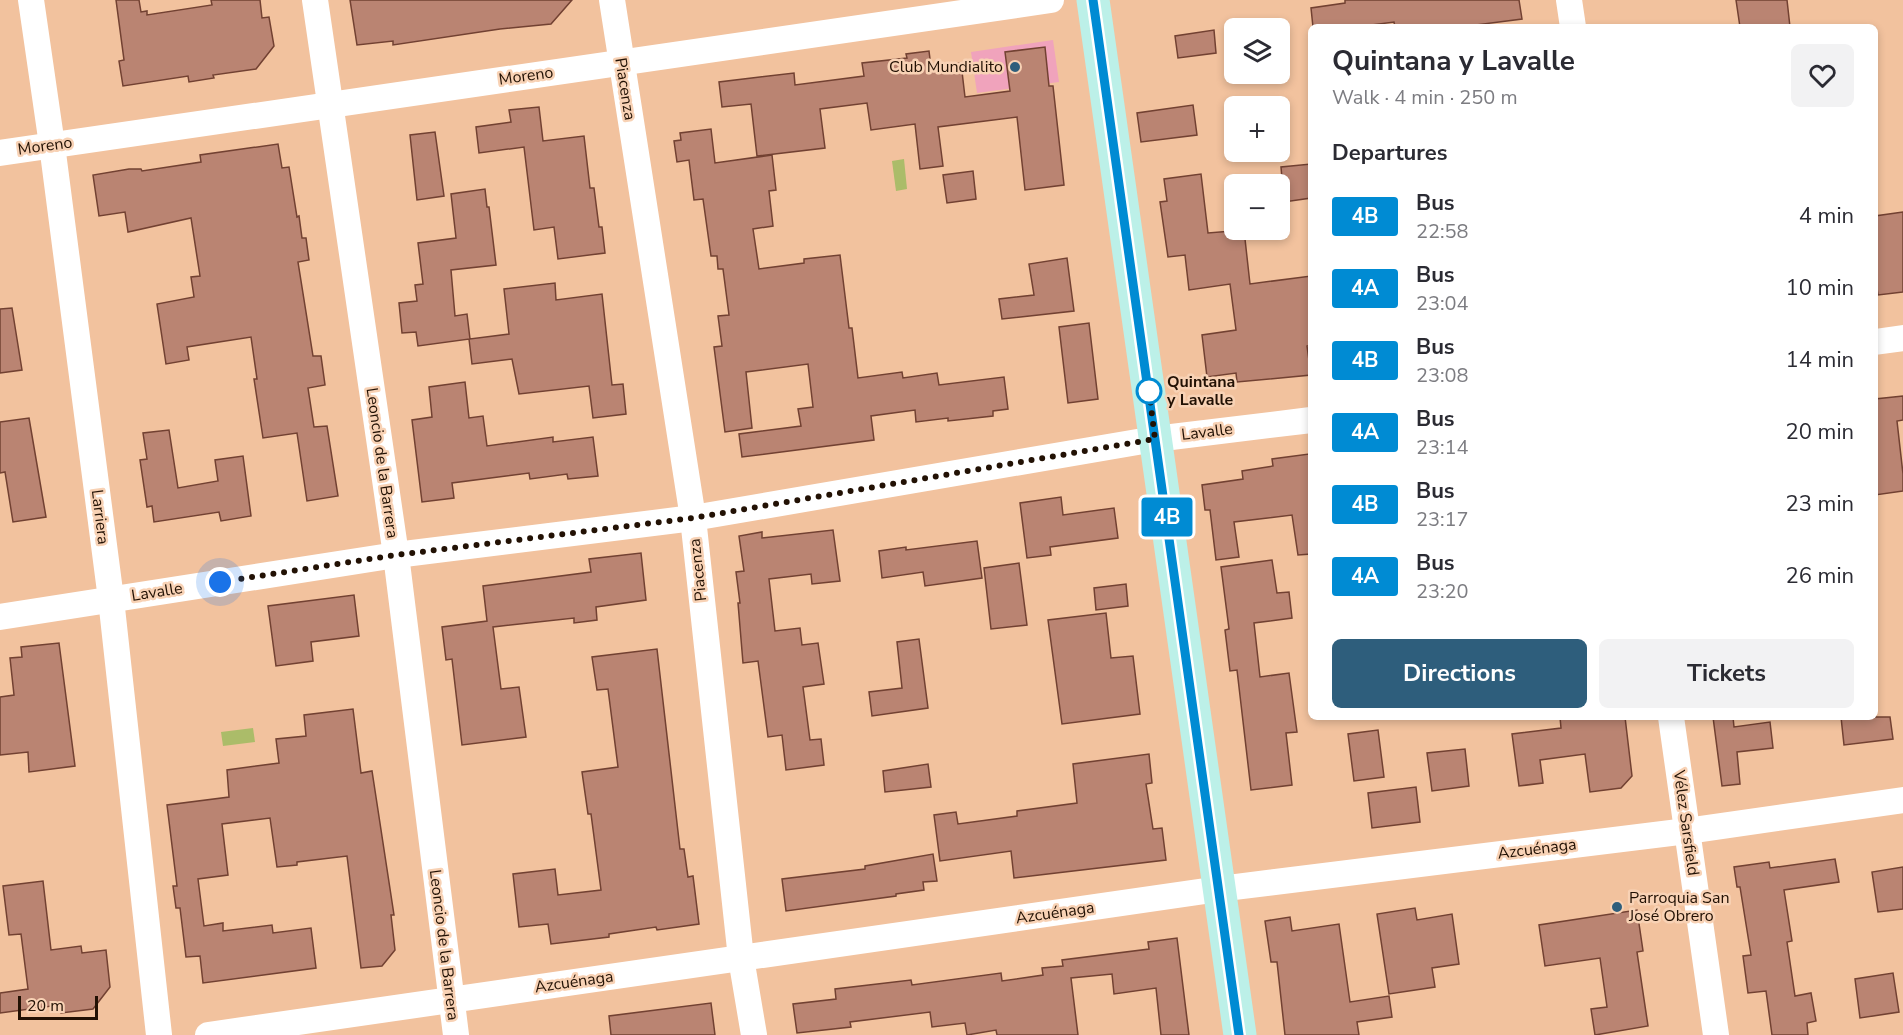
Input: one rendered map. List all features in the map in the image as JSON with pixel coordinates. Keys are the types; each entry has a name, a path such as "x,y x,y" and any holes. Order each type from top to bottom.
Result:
{"main road":[{"path":"1094,0 1239,1035"}],"street":[{"name":"Larriera","path":"31,0 111,599 159,1035"},
{"name":"Leoncio de la Barrera","path":"315,0 396,555 456,1035"},
{"name":"Piacenza","path":"612,0 693,518 741,958 754,1035"},
{"name":"Moreno","path":"0,153 1051,0"},
{"path":"1569,0 1573,24"},
{"path":"1878,342 1903,338"},
{"name":"Lavalle","path":"0,617 396,555 693,518 1155,439 1308,420"},
{"name":"Vélez Sarsfield","path":"1671,720 1716,1035"},
{"name":"Azcuénaga","path":"208,1035 1219,889 1687,831 1903,800"}],"shaded area":[{"name":"Club Mundialito","path":"1053,40 1059,82 977,93 971,52"},
{"path":"904,159 907,189 896,191 892,161"},
{"path":"253,728 255,742 223,746 221,732"}],"building":[{"path":"116,0 139,0 141,12 147,11 147,15 212,5 211,0 260,0 262,18 269,17 274,46 256,69 213,75 214,78 189,82 188,76 123,86 119,61 124,60"},
{"path":"350,0 572,0 551,24 393,45 393,41 357,45"},
{"path":"1345,0 1519,0 1522,19 1483,24 1394,24 1394,22 1313,24 1311,8 1345,3"},
{"path":"1736,0 1787,0 1790,24 1740,24"},
{"path":"1214,30 1216,53 1178,58 1175,36"},
{"path":"1045,47 1049,86 1053,86 1064,185 1025,190 1017,117 938,127 943,166 920,169 915,124 871,130 867,103 820,109 825,148 757,156 751,104 722,107 719,82 794,73 795,85 864,76 862,63 907,58 906,54 929,51 931,67 961,63 965,97 1010,91 1005,52"},
{"path":"1193,105 1197,135 1141,142 1137,113"},
{"path":"539,107 543,141 584,136 590,188 594,188 605,253 558,259 554,227 534,230 524,147 479,153 476,127 511,122 509,110"},
{"path":"711,129 715,163 772,155 776,190 769,191 773,226 753,229 759,269 804,263 804,259 840,255 858,378 902,372 903,378 937,373 939,385 1004,377 1008,409 993,411 993,416 948,421 948,418 916,422 915,410 871,416 874,440 742,457 739,434 801,426 798,409 813,407 808,364 746,372 752,428 725,432 714,347 722,346 718,316 729,315 723,269 718,269 717,256 711,256 703,199 694,200 689,160 677,162 674,141 681,140 680,133"},
{"path":"435,132 444,196 417,200 410,135"},
{"path":"278,144 282,168 289,167 302,238 306,238 309,260 298,262 313,356 321,356 325,385 308,388 314,427 327,426 338,496 307,501 297,433 263,438 254,379 257,379 251,337 187,347 189,360 166,364 157,304 194,297 191,277 200,276 191,218 128,232 125,212 99,216 93,175 129,169 141,169 142,171 201,162 200,155"},
{"path":"1308,164 1308,198 1290,201 1290,174 1282,174 1281,167"},
{"path":"973,171 976,199 947,203 943,175"},
{"path":"1201,174 1208,233 1224,232 1224,240 1245,240 1250,284 1308,276 1308,375 1237,382 1236,373 1207,377 1202,335 1236,330 1230,284 1189,290 1185,255 1168,257 1160,202 1167,201 1164,179"},
{"path":"485,189 496,265 451,270 455,316 467,314 470,339 509,334 504,289 555,283 556,300 602,294 612,385 623,384 626,414 593,418 589,386 519,394 512,359 472,364 469,339 418,346 416,332 402,333 399,303 417,301 415,285 423,284 418,243 456,238 451,194"},
{"path":"1903,212 1903,292 1878,295 1878,216"},
{"path":"1067,258 1074,311 1002,319 999,299 1034,295 1029,264"},
{"path":"12,308 22,370 0,373 0,309"},
{"path":"1089,323 1098,399 1068,403 1059,327"},
{"path":"465,382 469,418 483,416 487,446 553,437 553,442 593,437 598,476 568,479 567,474 530,479 529,473 452,483 454,498 422,502 412,420 432,417 429,387"},
{"path":"1903,396 1903,420 1897,421 1903,491 1878,495 1878,399"},
{"path":"29,418 46,517 13,522 5,472 0,473 0,422"},
{"path":"169,430 178,488 218,481 215,460 243,456 251,516 221,521 219,512 154,522 152,506 147,507 140,460 147,459 143,433"},
{"path":"1308,454 1308,554 1298,555 1292,515 1234,522 1239,557 1216,560 1210,510 1205,510 1202,485 1243,479 1242,471 1273,466 1272,459"},
{"path":"1061,497 1063,515 1114,508 1118,538 1050,547 1051,555 1027,558 1020,503"},
{"path":"833,530 840,581 812,584 811,574 769,579 775,631 800,628 802,645 818,643 824,684 803,687 810,740 821,739 824,765 786,770 782,735 768,737 758,661 743,663 736,572 744,571 739,536 762,532 762,538"},
{"path":"977,541 982,578 925,586 923,572 882,578 879,551"},
{"path":"641,553 646,600 596,607 597,620 574,623 574,618 493,627 501,689 519,687 526,737 462,745 452,659 446,660 442,627 487,621 483,586 591,572 589,559"},
{"path":"1272,560 1277,593 1289,592 1292,618 1254,623 1260,677 1289,673 1297,732 1286,733 1292,785 1251,790 1237,670 1230,671 1225,630 1229,629 1221,567"},
{"path":"1019,563 1027,625 991,629 984,568"},
{"path":"1126,584 1128,606 1096,610 1094,588"},
{"path":"354,595 359,636 311,642 313,661 276,666 268,606"},
{"path":"1106,613 1111,658 1133,656 1140,714 1062,724 1048,620"},
{"path":"919,639 928,708 872,716 869,692 902,688 897,642"},
{"path":"59,643 75,766 29,772 28,752 0,755 0,697 14,695 10,658 22,657 21,647"},
{"path":"657,649 680,849 684,849 688,877 693,876 699,924 657,930 656,927 609,934 609,937 551,944 548,924 519,927 513,874 555,869 558,895 601,890 591,814 588,814 582,772 618,767 608,689 597,690 592,657"},
{"path":"353,709 361,773 372,771 394,915 391,915 395,950 382,966 361,968 347,856 297,862 297,865 277,867 270,818 222,824 228,875 198,879 204,926 223,923 223,931 272,925 273,933 311,928 316,968 203,983 200,956 186,957 180,908 176,908 173,886 177,886 167,805 229,797 227,770 279,763 276,739 306,736 304,715"},
{"path":"1878,717 1890,717 1893,739 1844,745 1841,720 1878,720"},
{"path":"1560,720 1625,720 1632,776 1621,788 1590,792 1585,754 1540,760 1543,783 1519,786 1512,734 1561,728"},
{"path":"1713,720 1733,720 1734,727 1770,722 1773,748 1737,752 1740,784 1722,786"},
{"path":"1378,730 1384,777 1354,781 1348,734"},
{"path":"1465,749 1469,786 1432,791 1427,753"},
{"path":"1149,754 1152,783 1146,784 1153,829 1162,828 1166,860 1014,878 1011,851 940,861 934,815 956,812 958,824 1017,816 1017,811 1077,803 1073,764"},
{"path":"928,764 931,787 885,792 883,771"},
{"path":"1416,787 1420,822 1372,828 1368,793"},
{"path":"933,854 937,881 923,882 924,890 786,911 782,879 865,869 865,866"},
{"path":"1835,859 1839,882 1784,890 1792,941 1787,942 1795,996 1811,993 1816,1021 1807,1023 1808,1035 1772,1035 1766,991 1748,993 1743,956 1751,955 1740,887 1737,887 1734,867 1769,862 1770,868"},
{"path":"1903,867 1903,909 1878,912 1872,872"},
{"path":"43,881 51,950 81,946 82,953 106,950 110,987 93,1009 61,1013 59,1005 0,1013 0,993 28,989 21,934 9,935 3,886"},
{"path":"1415,908 1417,920 1452,914 1459,964 1432,968 1435,987 1389,994 1377,914"},
{"path":"1637,910 1643,951 1637,952 1648,1026 1595,1035 1591,1009 1607,1007 1600,958 1545,966 1539,925"},
{"path":"1290,917 1292,931 1339,924 1350,1002 1389,996 1392,1017 1357,1022 1359,1035 1285,1035 1277,962 1271,962 1265,921"},
{"path":"1177,938 1189,1035 1161,1035 1156,988 1114,994 1112,974 1071,978 1078,1035 997,1035 996,1030 967,1035 965,1023 932,1027 930,1012 850,1022 851,1027 797,1033 793,1004 836,999 835,989 911,980 912,985 1001,973 1002,981 1043,975 1042,968 1063,966 1062,960 1149,949 1148,942"},
{"path":"1893,973 1899,1012 1860,1018 1855,979"},
{"path":"711,1003 715,1035 611,1035 609,1016"}],"bus line":[{"name":"4B","path":"1093,0 1239,1035"}],"place":[{"name":"Club Mundialito","path":"1015,67"},
{"name":"Quintana y Lavalle","path":"1149,391"},
{"name":"Parroquia San José Obrero","path":"1617,907"}],"route":[{"path":"220,582 396,555 693,518 1155,439 1149,391"}]}
